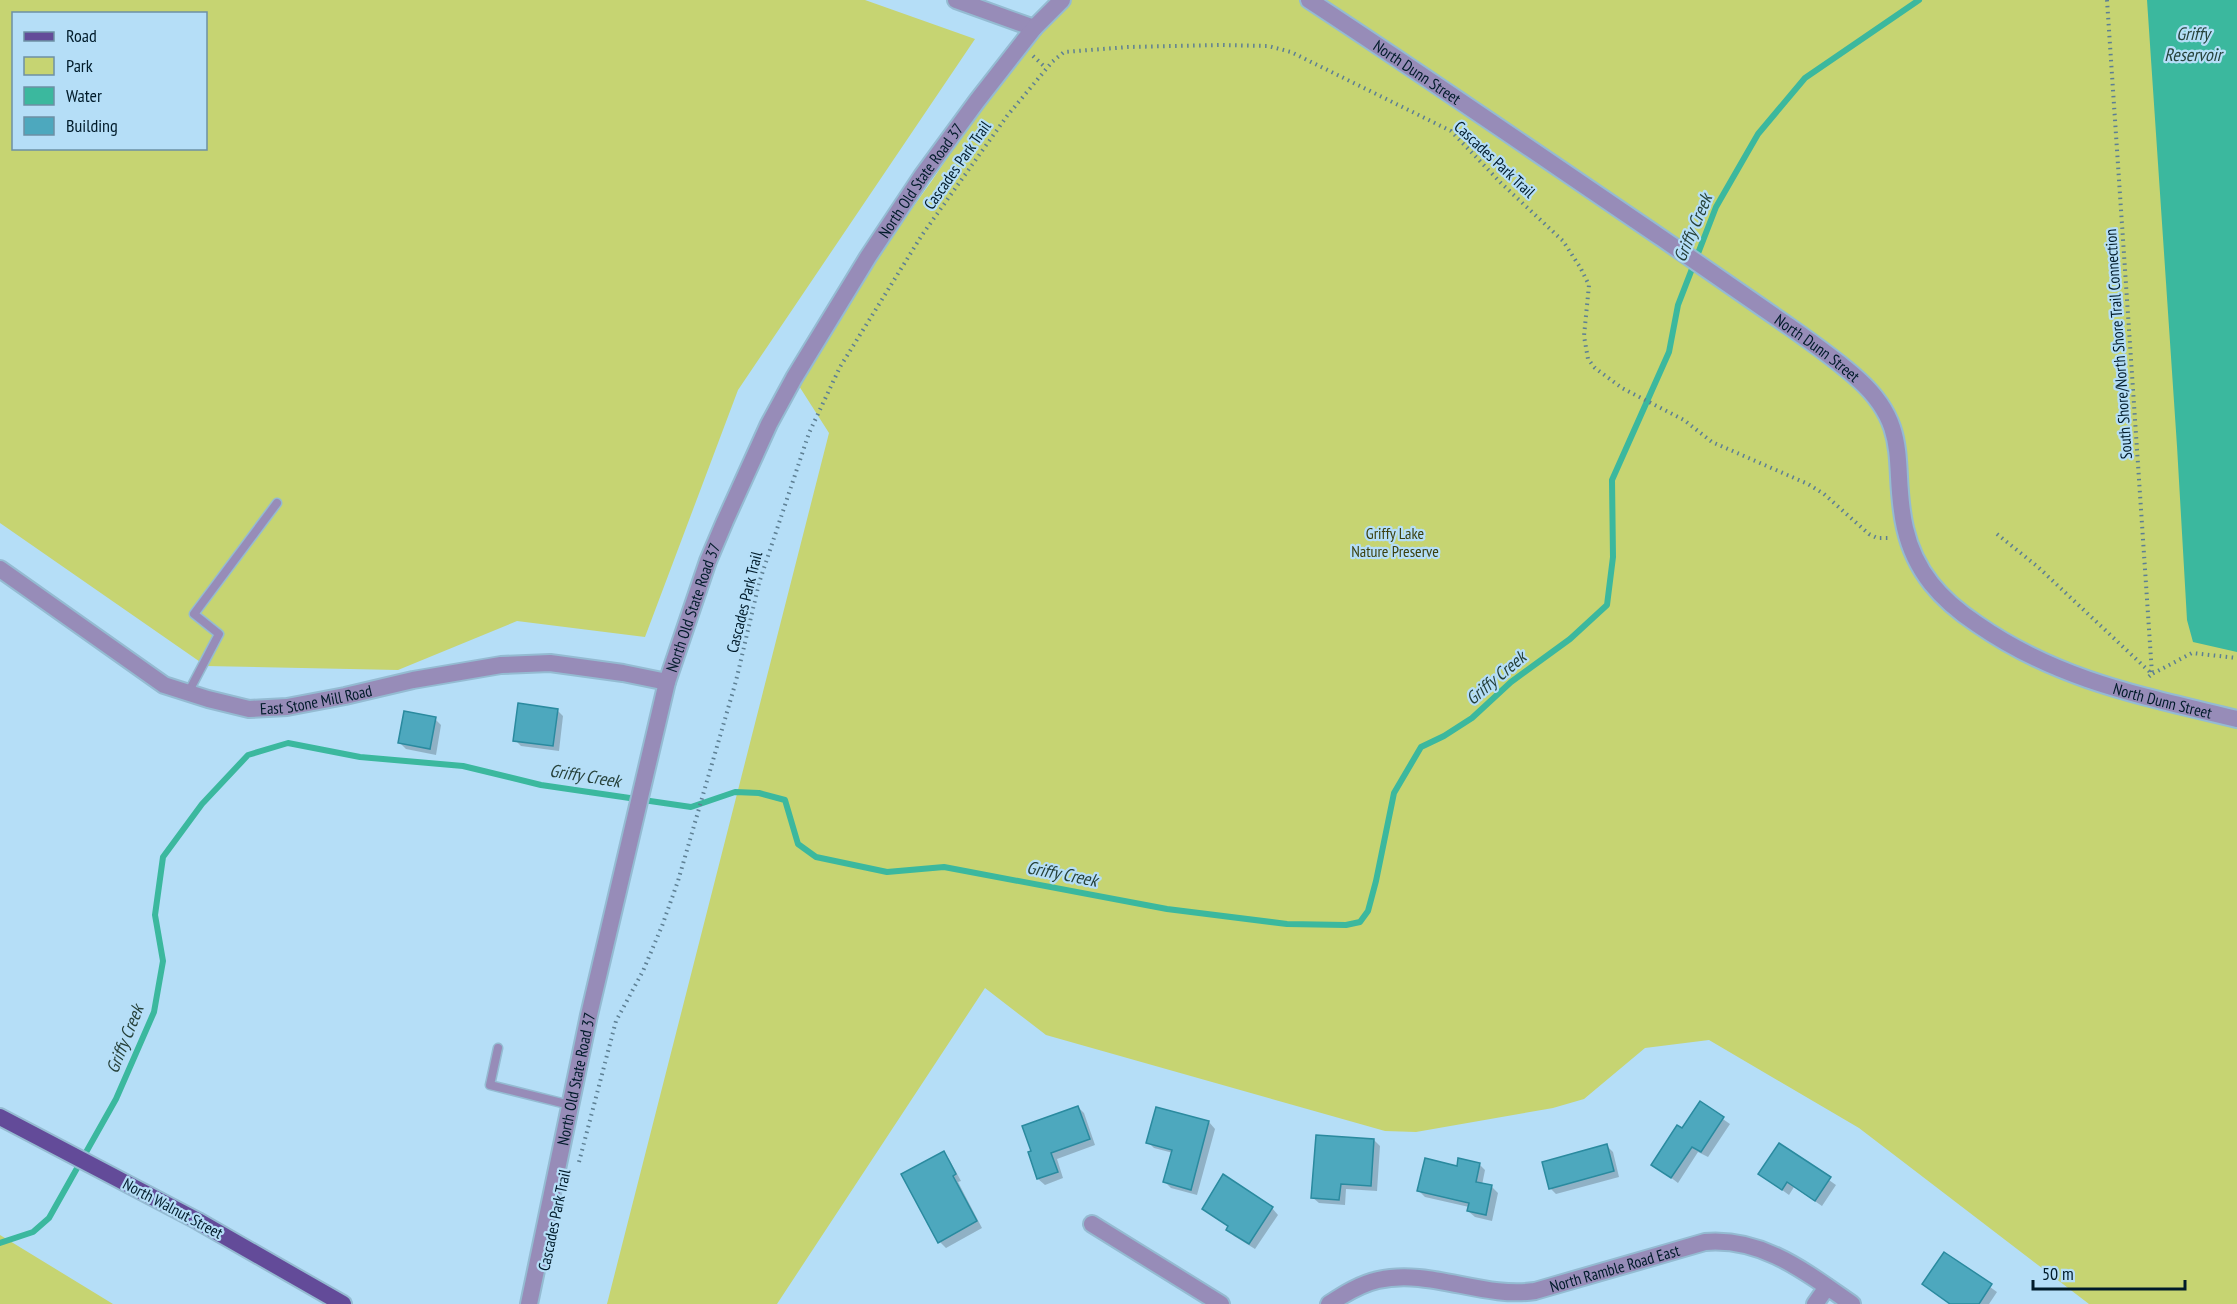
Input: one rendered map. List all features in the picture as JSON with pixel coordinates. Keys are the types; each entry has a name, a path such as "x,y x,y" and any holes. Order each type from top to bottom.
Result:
{"main road":[{"name":"North Walnut Street","path":"0,1117 198,1221 343,1304"}],"street":[{"path":"956,0 1034,28"},
{"name":"North Old State Road 37","path":"529,1304 590,1015 667,682 708,561 769,424 794,378 868,257 922,176 977,101 1034,28 1062,0"},
{"name":"North Dunn Street","path":"1309,0 1428,78 1700,265 1860,380 1880,402 1895,432 1899,455 1902,507 1907,536 1915,560 1937,592 1962,614 2021,652 2071,675 2122,692 2237,719"},
{"name":"East Stone Mill Road","path":"0,569 164,685 188,694 249,709 287,707 413,680 501,665 550,663 623,673 667,682"},
{"path":"1092,1224 1221,1304"},
{"name":"North Ramble Road East","path":"1329,1304 1363,1284 1396,1277 1511,1293 1535,1291 1705,1242 1721,1241 1743,1243 1788,1261 1852,1304"},
{"path":"1815,1304 1827,1287"}],"lane":[{"path":"188,694 219,634 194,614 277,503"},
{"path":"498,1048 490,1085 570,1106"}],"path":[{"name":"South Shore/North Shore Trail Connection","path":"2108,0 2152,674"},
{"name":"Cascades Park Trail","path":"578,1165 616,1021 643,972 662,926 736,681 765,563 809,433 840,367 922,236 1007,116 1046,68 1064,52 1128,46 1268,45 1291,52 1451,131 1501,183 1563,241 1589,285 1584,336 1588,359 1605,377 1684,420 1712,442 1816,489 1869,534 1884,538 1907,536"},
{"path":"1029,53 1046,68"},
{"path":"1997,534 2037,567 2152,674"},
{"path":"2142,683 2152,674 2192,653 2237,658"}],"green space":[{"path":"0,0 865,0 975,39 738,390 645,637 517,621 398,670 206,666 0,523"},
{"name":"Griffy Lake Nature Preserve","path":"1062,0 2237,0 2237,1304 2089,1304 1859,1128 1709,1040 1645,1048 1584,1099 1553,1108 1416,1132 1385,1131 1046,1035 985,988 777,1304 607,1304 829,433 792,375 931,182 1034,28"},
{"path":"0,1235 113,1304 0,1304"}],"water":[{"name":"Griffy Reservoir","path":"2147,0 2237,0 2237,652 2193,642 2187,620"}],"building":[{"path":"518,703 558,709 553,746 513,741"},
{"path":"404,711 436,717 430,749 398,743"},
{"path":"1700,1101 1724,1117 1701,1152 1692,1147 1671,1178 1651,1165 1677,1125 1682,1128"},
{"path":"1078,1106 1090,1139 1051,1153 1058,1172 1037,1179 1028,1152 1031,1151 1022,1126"},
{"path":"1156,1107 1209,1121 1191,1190 1163,1182 1172,1150 1146,1143"},
{"path":"1316,1135 1374,1139 1371,1186 1341,1184 1339,1200 1311,1198"},
{"path":"1779,1143 1831,1177 1815,1201 1787,1182 1782,1190 1758,1174"},
{"path":"1607,1144 1614,1171 1549,1189 1542,1162"},
{"path":"944,1151 956,1174 953,1176 977,1221 938,1243 901,1174"},
{"path":"1425,1158 1457,1166 1458,1158 1480,1163 1476,1182 1492,1185 1486,1215 1467,1211 1469,1203 1417,1191"},
{"path":"1223,1174 1273,1207 1249,1244 1226,1230 1228,1226 1202,1209"},
{"path":"1944,1252 1992,1284 1979,1304 1950,1304 1922,1284"}],"waterway":[{"name":"Griffy Creek","path":"0,1243 33,1232 49,1218 116,1099 154,1012 163,961 155,915 163,857 202,804 248,755 288,743 360,757 463,766 541,785 691,807 735,792 759,793 785,800 798,844 816,857 887,872 944,867 1167,909 1287,924 1346,925 1360,922 1368,911 1376,881 1394,793 1421,747 1444,736 1472,718 1511,682 1570,639 1607,605 1613,557 1612,480 1669,352 1678,305 1716,207 1758,134 1805,78 1919,0"}]}
